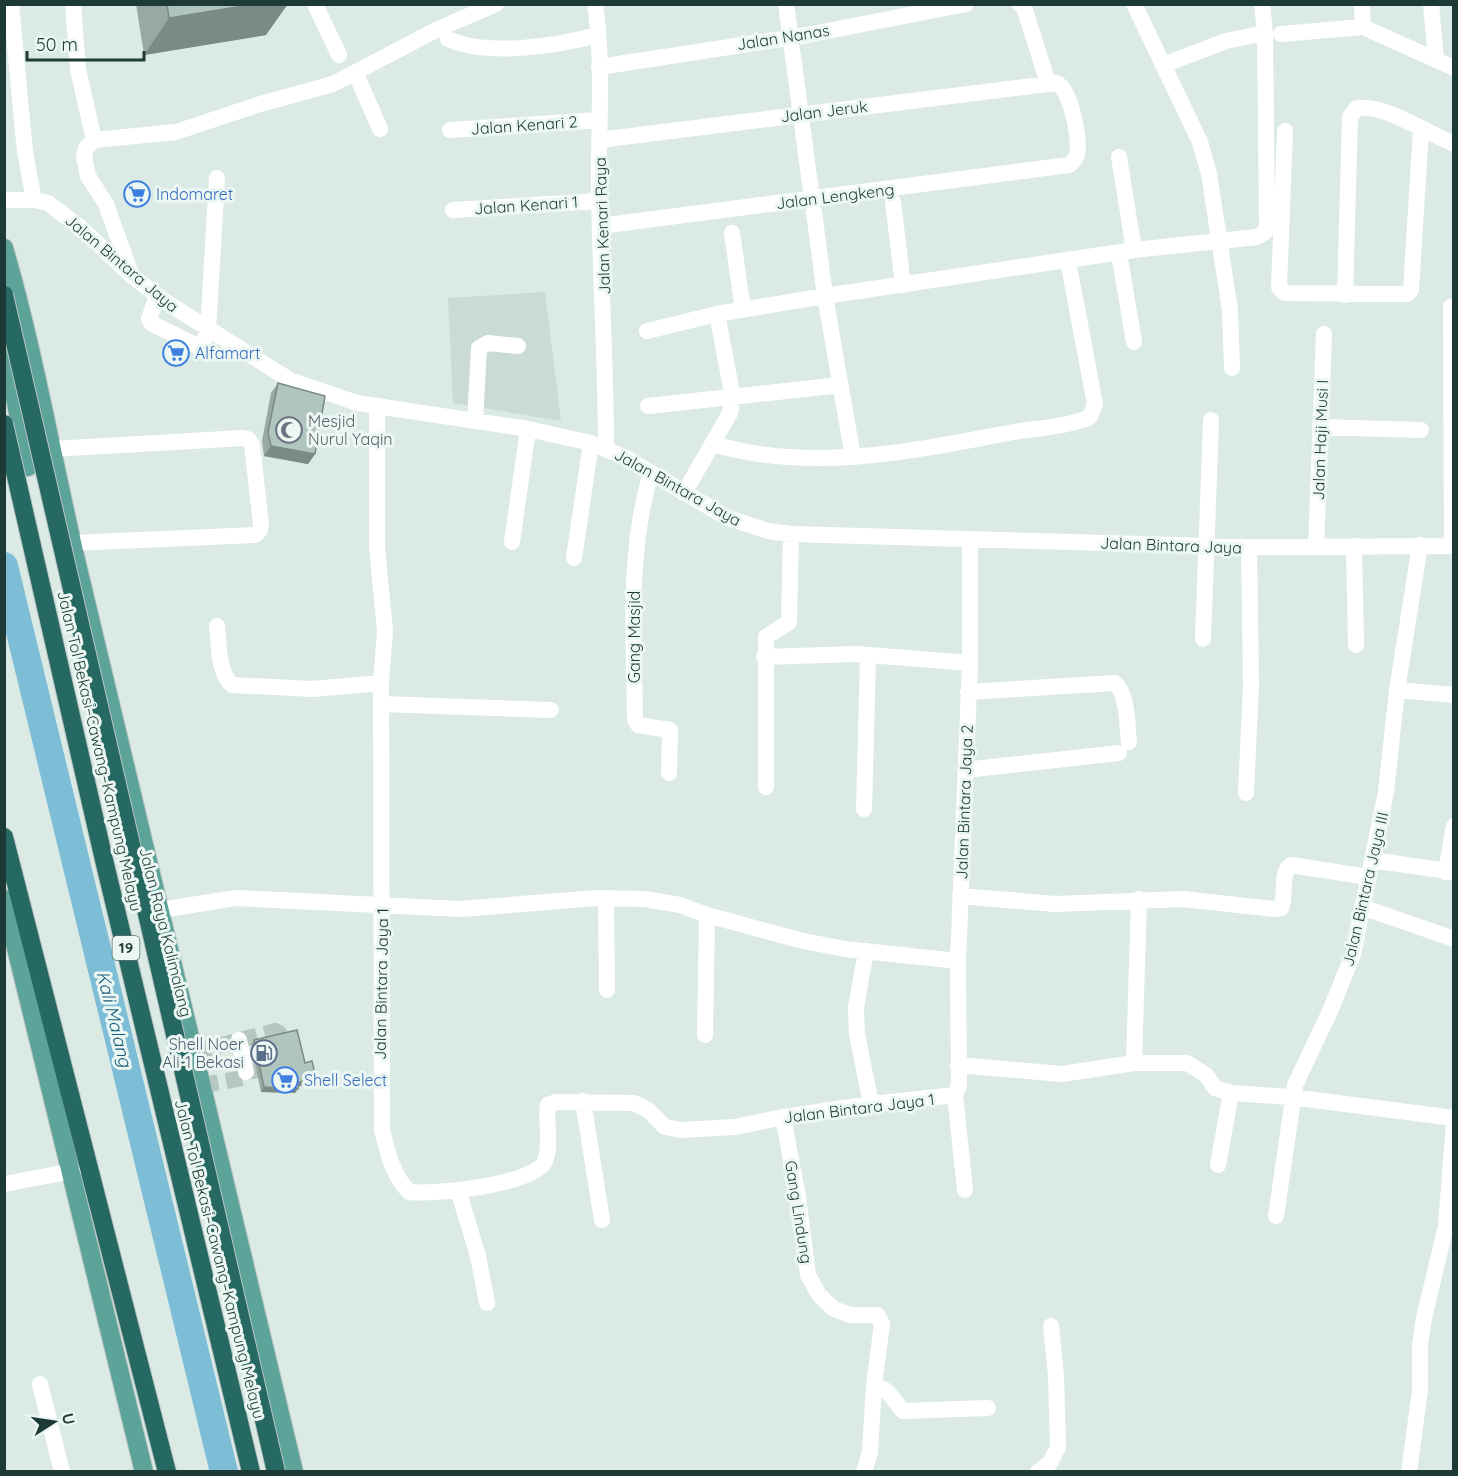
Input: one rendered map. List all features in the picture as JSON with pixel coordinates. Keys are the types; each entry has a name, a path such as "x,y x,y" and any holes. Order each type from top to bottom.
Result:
{"highway":[{"path":"4,294 276,1472"},
{"name":"Jalan Tol Bekasi–Cawang–Kampung Melayu","path":"4,424 104,860 251,1472"},
{"path":"4,837 167,1472"}],"main road":[{"name":"Jalan Raya Kalimalang","path":"4,249 21,305 72,543 204,1085 294,1472"},
{"path":"4,338 15,470 54,455"},
{"path":"4,899 73,1171 118,1372 144,1472"}],"street":[{"path":"11,4 25,152 34,200"},
{"path":"73,4 78,69 94,140"},
{"path":"315,4 339,55"},
{"path":"132,276 106,204 88,176 84,157 86,148 94,140 177,132 257,105 333,84 356,74 438,29 466,11 496,4"},
{"name":"Jalan Kenari Raya","path":"574,558 599,445 607,378 599,201 599,67 595,4"},
{"path":"786,4 825,296 853,457"},
{"name":"Jalan Nanas","path":"599,67 966,4"},
{"path":"1020,4 1048,83"},
{"path":"1134,4 1200,142 1209,174 1230,310 1232,368"},
{"path":"647,331 717,314 825,296 1126,251 1257,237 1265,232 1267,226 1273,33 1262,4"},
{"path":"1362,4 1363,27"},
{"path":"1431,4 1436,60"},
{"path":"1163,65 1226,41 1273,33 1363,27 1454,68"},
{"path":"448,39 462,45 481,48 532,46 598,35"},
{"path":"356,74 380,129"},
{"name":"Jalan Jeruk","path":"599,140 1048,83"},
{"name":"Jalan Lengkeng","path":"600,226 813,205 1069,165 1077,156 1078,150 1069,97 1060,84 1048,83"},
{"path":"1346,295 1350,117 1357,108 1366,107 1383,111 1454,144"},
{"name":"Jalan Kenari 2","path":"450,130 599,120"},
{"path":"1285,131 1279,287 1284,293 1346,295 1407,294 1411,290 1421,130"},
{"path":"1119,157 1134,342"},
{"path":"157,296 149,319 151,323 197,346 202,344 208,331 217,178"},
{"name":"Jalan Bintara Jaya","path":"4,200 34,200 48,203 157,296 208,331 290,380 330,396 377,407 528,429 599,445 728,518 768,531 791,534 1249,548 1453,546"},
{"name":"Jalan Kenari 1","path":"453,210 599,201"},
{"path":"893,202 903,285"},
{"path":"732,232 743,310"},
{"path":"713,444 751,455 853,457 944,447 1090,417 1095,404 1068,261"},
{"path":"1451,308 1453,546"},
{"path":"684,493 730,413 733,398 717,314"},
{"name":"Jalan Haji Musi I","path":"1316,546 1324,334"},
{"path":"475,420 479,348 488,343 518,346"},
{"path":"648,406 841,386"},
{"name":"Jalan Bintara Jaya 1","path":"377,407 377,548 385,631 381,683 380,1072 382,1130 390,1163 400,1183 409,1192 425,1194 522,1177 539,1169 546,1160 548,1105 583,1101 634,1103 648,1110 665,1127 681,1130 735,1127 783,1117 871,1104 955,1095 959,1085 958,1065"},
{"path":"1203,639 1212,420"},
{"path":"1320,427 1421,430"},
{"path":"512,542 528,429"},
{"path":"54,455 243,438 248,439 252,445 261,524 255,535 72,543"},
{"name":"Gang Masjid","path":"651,473 644,497 634,569 634,720 638,725 670,730 669,773"},
{"path":"766,788 764,657 766,637 789,622 791,534"},
{"name":"Jalan Bintara Jaya 2","path":"958,1065 958,961 970,663 970,539"},
{"name":"Jalan Bintara Jaya III","path":"1276,1216 1292,1097 1353,954 1386,792 1397,690 1420,545"},
{"path":"1354,546 1356,645"},
{"path":"1246,793 1251,686 1249,548"},
{"path":"216,626 223,669 226,680 232,685 312,689 381,683"},
{"path":"764,657 856,654 868,657 970,663"},
{"path":"864,810 868,657"},
{"path":"965,770 1124,747 1122,698 1119,687 1115,684 968,692"},
{"path":"1397,690 1454,695"},
{"path":"382,704 551,710"},
{"path":"1372,860 1450,872 1454,826"},
{"path":"960,896 1055,904 1183,899 1275,909 1281,908 1283,903 1285,873 1291,865 1368,877"},
{"path":"160,910 236,898 459,909 606,898 645,898 680,905 707,915 798,940 866,951 958,961"},
{"path":"606,898 607,990"},
{"path":"1134,1063 1139,900"},
{"path":"1362,907 1454,939"},
{"path":"705,1035 707,915"},
{"path":"866,951 856,1007 857,1034 871,1104"},
{"path":"239,1040 246,1072"},
{"path":"958,1065 1062,1074 1134,1063 1187,1064 1206,1074 1215,1088 1231,1093 1292,1097 1454,1118"},
{"path":"1218,1165 1231,1093"},
{"path":"955,1095 965,1190"},
{"path":"583,1101 602,1220"},
{"name":"Gang Lindung","path":"783,1117 808,1275 819,1295 834,1309 850,1315 873,1314 880,1318 882,1334 874,1384 870,1452 864,1472"},
{"path":"1409,1472 1420,1390 1423,1327 1446,1226 1454,1122"},
{"path":"4,1184 73,1171"},
{"path":"458,1190 478,1256 487,1303"},
{"path":"1038,1472 1050,1463 1058,1447 1056,1376 1051,1326"},
{"path":"40,1384 62,1472"},
{"path":"874,1384 887,1391 903,1411 988,1408"}],"shaded area":[{"path":"545,292 561,421 453,403 448,298"}],"building":[{"path":"167,4 255,4 169,18"},
{"name":"Mesjid Nurul Yaqin","path":"278,383 325,396 315,454 271,446 268,432"},
{"path":"297,1030 305,1063 312,1061 316,1078 299,1082 298,1089 264,1087 254,1040"}],"waterway":[{"name":"Kali Malang","path":"4,566 224,1472"}],"tunnel":[{"path":"195,1052 275,1031 279,1033 287,1062 282,1066 246,1072 243,1078 204,1085"}],"place":[{"name":"Indomaret","path":"137,194"},
{"name":"Alfamart","path":"176,353"},
{"name":"Mesjid Nurul Yaqin","path":"289,430"},
{"name":"Shell Noer Ali-1 Bekasi","path":"264,1053"},
{"name":"Shell Select","path":"285,1080"}]}
